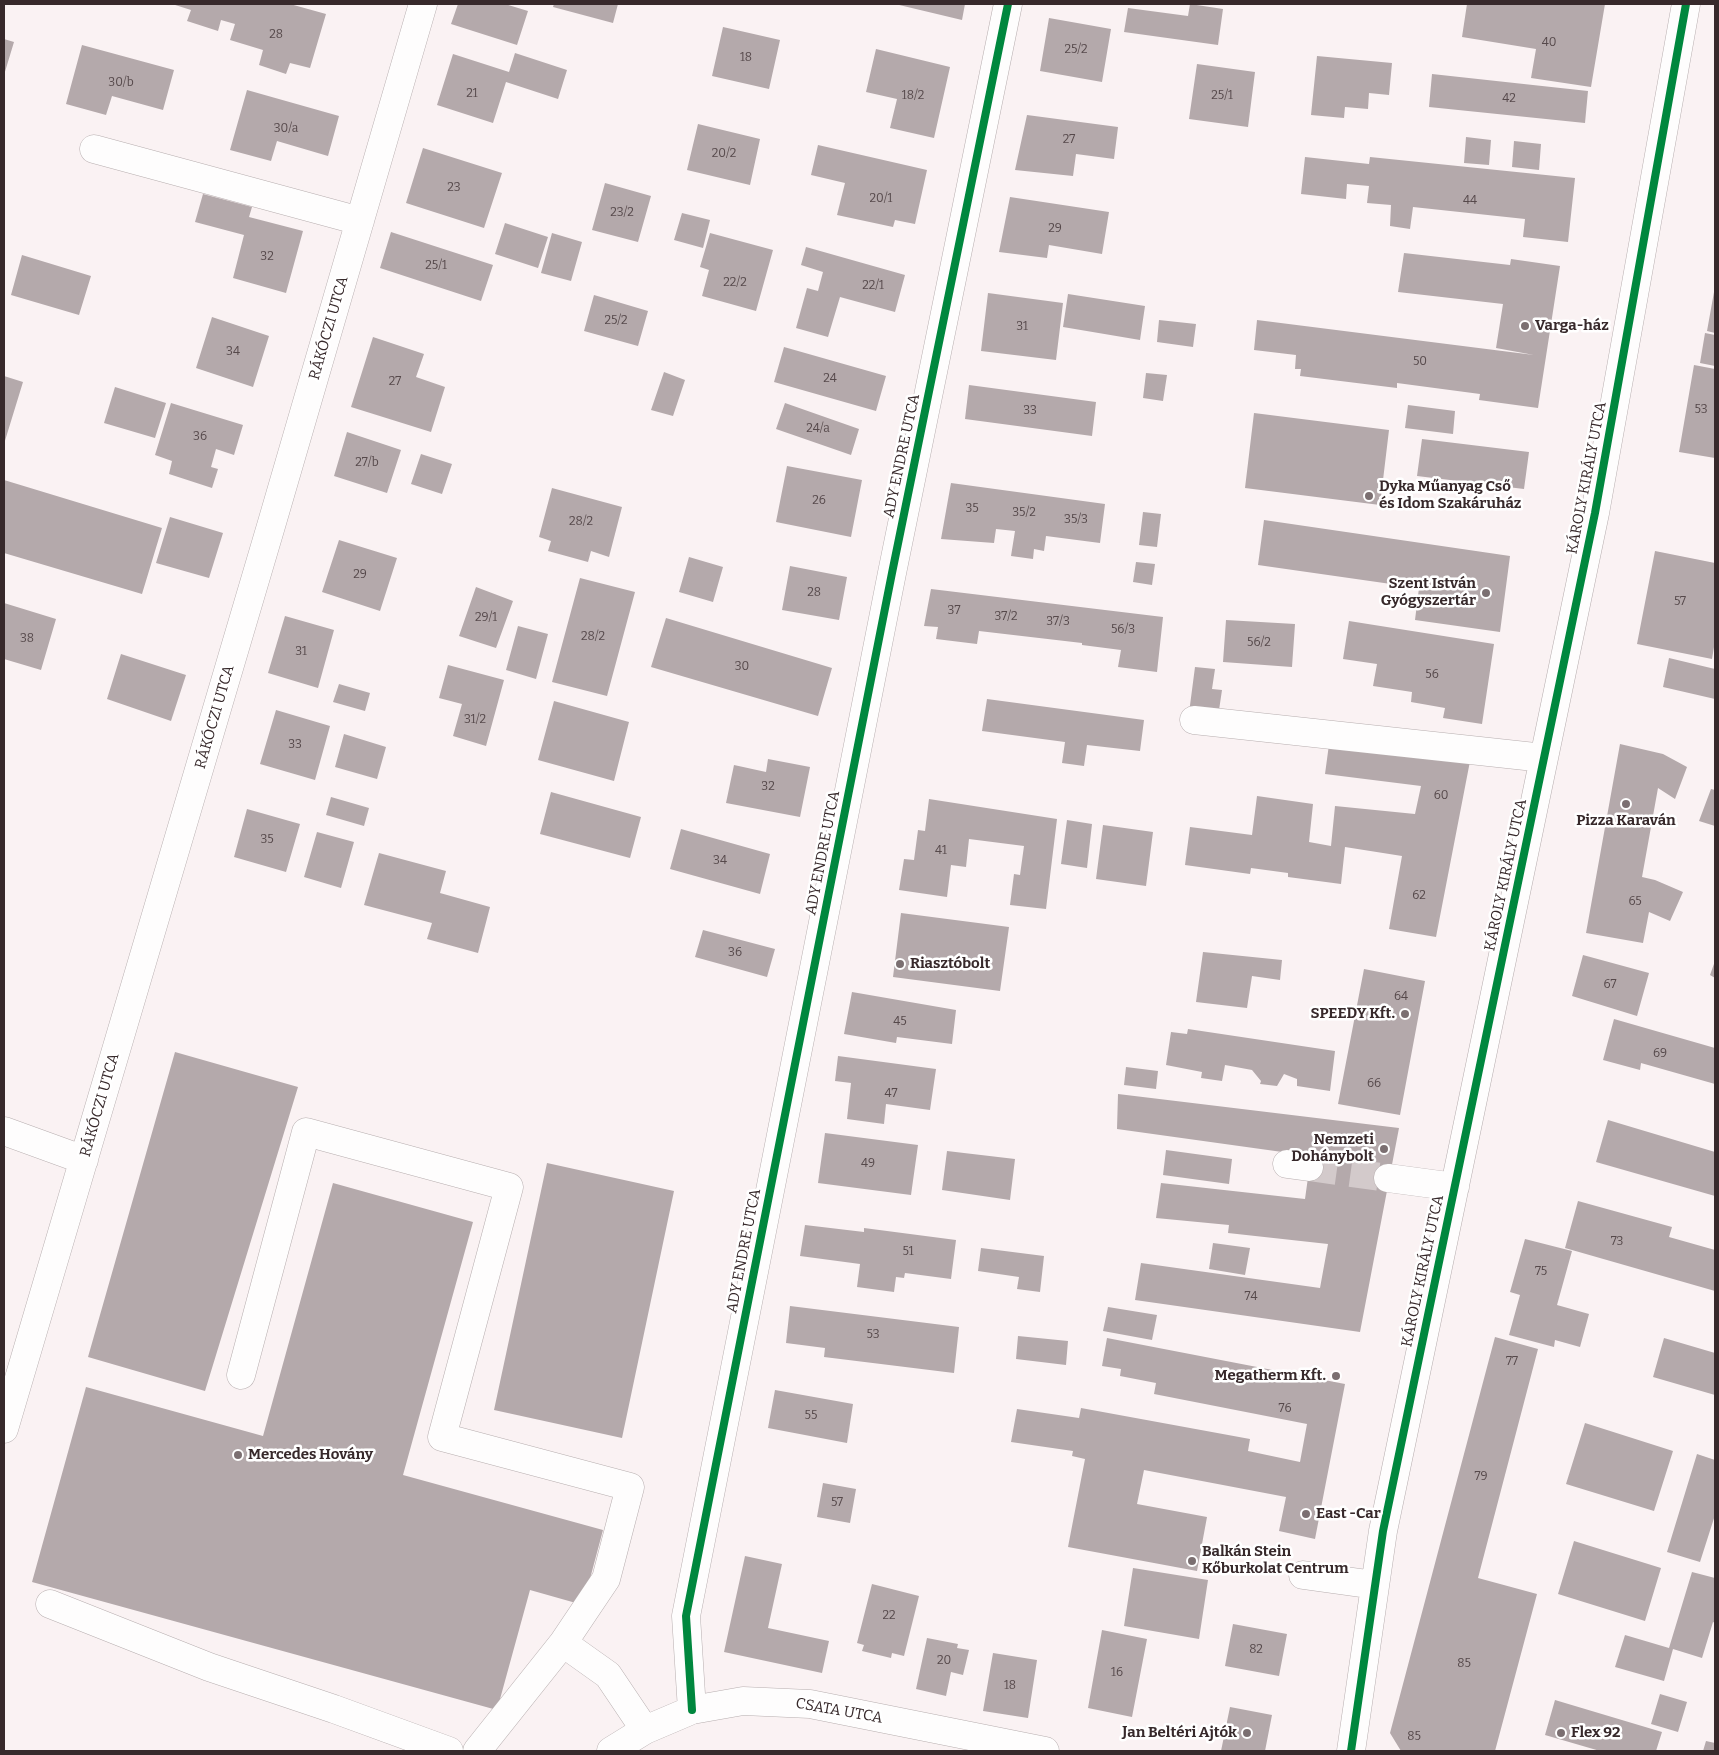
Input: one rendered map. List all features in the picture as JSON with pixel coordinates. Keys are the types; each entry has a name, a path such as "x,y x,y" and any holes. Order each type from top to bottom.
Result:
{"street":[{"name":"RÁKÓCZI UTCA","path":"4,1429 423,4"},
{"name":"ADY ENDRE UTCA","path":"692,1710 686,1616 892,573 1008,4"},
{"name":"KÁROLY KIRÁLY UTCA","path":"1350,1751 1383,1531 1595,513 1686,4"},
{"path":"94,149 360,221"},
{"path":"1194,720 1544,758"},
{"path":"4,1131 84,1160"},
{"path":"241,1375 306,1132 509,1187 442,1437 630,1487 606,1579 562,1643 477,1751"},
{"path":"1388,1178 1455,1187"},
{"path":"1303,1575 1375,1585"},
{"path":"50,1604 209,1667 334,1709 449,1751"},
{"path":"562,1643 608,1675 645,1730"},
{"name":"CSATA UTCA","path":"611,1751 645,1730 692,1710 742,1701 810,1704 1046,1751"}],"building":[{"path":"172,4 290,4 326,14 310,68 290,63 286,74 259,65 263,50 230,40 235,24 221,20 218,31 187,21 191,10"},
{"path":"458,4 505,4 528,11 517,45 451,24"},
{"path":"554,4 618,4 613,23 553,7"},
{"path":"895,4 965,4 962,20"},
{"path":"1190,4 1223,9 1218,45 1124,32 1128,8 1188,16"},
{"path":"1467,4 1605,4 1591,87 1531,78 1536,49 1462,37"},
{"path":"1049,18 1111,29 1102,82 1040,71"},
{"path":"723,27 780,40 769,89 712,76"},
{"path":"4,39 14,42 4,75"},
{"path":"82,45 174,70 163,110 112,96 106,115 66,104"},
{"path":"876,49 950,67 934,138 890,128 897,99 866,92"},
{"path":"515,53 567,70 558,99 506,82 493,123 437,105 453,54 509,72"},
{"path":"1317,56 1392,63 1389,95 1369,93 1368,109 1345,107 1344,118 1311,115"},
{"path":"1197,64 1255,72 1248,127 1189,119"},
{"path":"1432,74 1588,91 1585,123 1429,107"},
{"path":"247,90 339,116 328,156 277,141 271,161 230,150"},
{"path":"1027,115 1118,127 1114,159 1076,154 1073,176 1015,170"},
{"path":"698,124 760,139 750,185 687,170"},
{"path":"1466,137 1491,140 1489,165 1464,163"},
{"path":"1514,141 1541,144 1539,170 1512,167"},
{"path":"818,145 927,170 915,224 895,220 893,227 837,215 845,183 811,175"},
{"path":"423,148 502,173 484,228 406,203"},
{"path":"1305,157 1369,164 1370,157 1575,178 1568,242 1523,237 1525,219 1413,207 1410,229 1390,226 1391,205 1367,203 1369,186 1347,184 1346,199 1301,194"},
{"path":"605,183 651,196 638,242 592,230"},
{"path":"203,194 252,207 249,217 303,231 286,293 233,278 244,235 195,222"},
{"path":"1010,197 1109,212 1102,254 1049,245 1047,258 999,252"},
{"path":"682,213 710,220 703,248 674,240"},
{"path":"505,223 548,237 538,268 495,254"},
{"path":"391,232 493,265 481,301 380,268"},
{"path":"552,233 582,242 571,281 541,273"},
{"path":"710,233 773,250 756,311 702,296 709,270 700,267"},
{"path":"806,247 905,275 895,312 840,297 828,337 796,328 807,288 818,291 823,272 801,265"},
{"path":"1404,253 1510,265 1511,259 1560,266 1538,408 1479,400 1480,394 1397,383 1397,388 1300,376 1301,369 1295,369 1296,355 1254,350 1257,320 1534,355 1496,348 1503,304 1398,292"},
{"path":"22,255 91,276 79,315 11,295"},
{"path":"1715,292 1715,333 1707,331"},
{"path":"988,293 1063,303 1056,360 981,351"},
{"path":"1068,294 1145,306 1140,340 1063,327"},
{"path":"594,295 648,311 638,346 584,331"},
{"path":"212,317 269,336 253,387 196,368"},
{"path":"1159,320 1196,324 1193,347 1157,342"},
{"path":"1705,333 1715,335 1715,366 1700,363"},
{"path":"373,337 424,354 416,377 445,387 431,432 351,407"},
{"path":"784,347 886,376 876,411 774,382"},
{"path":"1694,365 1715,369 1715,458 1679,452"},
{"path":"664,372 685,380 673,416 651,410"},
{"path":"1146,373 1167,375 1163,401 1143,398"},
{"path":"4,376 23,382 4,444"},
{"path":"969,385 1096,402 1092,436 965,419"},
{"path":"115,387 166,403 155,438 104,423"},
{"path":"171,403 243,425 234,455 216,449 211,467 218,469 212,488 169,474 172,461 155,455"},
{"path":"785,403 859,429 851,455 776,429"},
{"path":"1408,405 1455,411 1453,434 1405,428"},
{"path":"1254,413 1389,430 1380,505 1245,488"},
{"path":"347,432 401,450 387,493 334,476"},
{"path":"1422,439 1529,452 1524,489 1417,476"},
{"path":"421,454 452,464 442,494 411,484"},
{"path":"787,466 862,480 851,537 776,522"},
{"path":"4,480 162,528 142,594 4,553"},
{"path":"951,483 1105,504 1100,543 1046,536 1044,551 1034,549 1033,559 1011,556 1015,531 996,529 994,543 941,539"},
{"path":"552,488 622,507 609,557 591,551 588,562 548,551 551,541 539,537"},
{"path":"1143,512 1161,514 1157,547 1139,545"},
{"path":"170,517 223,533 209,578 156,563"},
{"path":"1264,520 1510,556 1500,632 1415,620 1419,588 1258,565"},
{"path":"339,540 397,558 380,611 322,592"},
{"path":"1655,551 1715,563 1715,641 1712,659 1637,644"},
{"path":"689,557 723,567 713,602 679,592"},
{"path":"1136,562 1155,564 1152,585 1133,582"},
{"path":"790,566 847,577 839,620 782,610"},
{"path":"580,578 635,592 607,696 552,682"},
{"path":"476,587 513,601 496,648 459,636"},
{"path":"931,589 1163,617 1157,672 1118,667 1121,650 1082,645 1082,643 979,631 977,644 936,639 938,627 924,626"},
{"path":"4,603 56,619 41,670 4,659"},
{"path":"285,616 334,630 318,688 268,673"},
{"path":"666,618 832,668 818,716 651,667"},
{"path":"1226,620 1295,624 1292,667 1223,662"},
{"path":"1349,621 1494,644 1482,724 1443,718 1445,708 1411,702 1412,692 1373,686 1377,664 1343,659"},
{"path":"518,626 548,634 536,679 506,670"},
{"path":"121,654 186,675 171,721 107,699"},
{"path":"1669,658 1715,669 1715,699 1663,687"},
{"path":"448,665 504,680 486,746 453,736 462,704 439,698"},
{"path":"1195,667 1215,669 1212,689 1222,690 1218,717 1189,713"},
{"path":"339,684 370,693 365,711 333,702"},
{"path":"987,699 1144,720 1140,751 1087,745 1084,766 1062,763 1065,742 982,731"},
{"path":"554,701 629,722 614,781 538,760"},
{"path":"276,710 330,726 315,780 260,764"},
{"path":"344,734 386,747 377,779 335,767"},
{"path":"1330,737 1471,756 1436,937 1389,929 1402,856 1345,847 1341,884 1288,877 1288,873 1251,868 1250,874 1185,865 1190,827 1252,835 1257,796 1313,804 1309,842 1331,846 1335,806 1415,814 1421,786 1325,774"},
{"path":"1620,744 1663,754 1687,767 1675,799 1658,788 1642,877 1655,880 1683,892 1670,921 1649,912 1643,943 1586,933"},
{"path":"768,759 810,767 800,817 726,803 734,765 766,772"},
{"path":"1711,789 1715,790 1715,826 1699,821"},
{"path":"551,792 641,817 630,858 540,834"},
{"path":"331,797 369,808 364,826 326,815"},
{"path":"929,799 1057,819 1046,909 1010,905 1014,874 1020,875 1024,846 969,839 966,867 951,865 947,897 899,890 904,859 914,860 918,830 925,831"},
{"path":"247,809 300,824 286,872 234,857"},
{"path":"1067,820 1092,824 1087,868 1061,864"},
{"path":"1103,825 1153,832 1146,886 1096,879"},
{"path":"681,829 770,854 760,894 670,869"},
{"path":"317,832 354,842 341,888 304,877"},
{"path":"379,853 446,871 440,893 490,907 478,953 427,939 432,923 364,905"},
{"path":"901,913 1009,927 1000,991 893,977"},
{"path":"703,930 775,949 767,977 695,957"},
{"path":"1203,952 1282,960 1280,980 1252,976 1247,1008 1196,1002"},
{"path":"1583,955 1649,973 1637,1016 1572,996"},
{"path":"1715,961 1715,978 1710,975"},
{"path":"1364,969 1425,981 1400,1115 1338,1104"},
{"path":"852,992 956,1010 952,1044 897,1037 896,1043 844,1034"},
{"path":"1614,1019 1715,1048 1715,1084 1641,1063 1640,1070 1603,1060"},
{"path":"1188,1029 1335,1051 1330,1091 1297,1086 1297,1079 1284,1074 1277,1086 1260,1084 1261,1081 1252,1070 1225,1065 1222,1081 1201,1078 1202,1072 1166,1065 1171,1032 1187,1034"},
{"path":"175,1052 298,1087 205,1391 88,1357"},
{"path":"838,1056 936,1069 930,1110 886,1104 884,1124 847,1119 851,1083 835,1081"},
{"path":"1126,1067 1158,1071 1156,1089 1124,1085"},
{"path":"1118,1094 1399,1128 1360,1332 1135,1300 1141,1263 1320,1288 1328,1244 1228,1233 1229,1225 1156,1218 1161,1183 1305,1199 1311,1156 1117,1129"},
{"path":"1608,1120 1715,1152 1715,1196 1596,1162"},
{"path":"825,1133 918,1145 911,1195 818,1183"},
{"path":"1166,1150 1232,1159 1229,1184 1163,1175"},
{"path":"947,1151 1015,1159 1010,1200 942,1190"},
{"path":"547,1163 674,1191 622,1438 494,1410"},
{"name":"Mercedes Hovány","path":"333,1183 473,1222 403,1475 603,1530 583,1605 530,1590 497,1710 32,1582 86,1387 263,1436"},
{"path":"1578,1201 1672,1227 1669,1237 1715,1250 1715,1291 1565,1248"},
{"path":"805,1225 864,1232 864,1228 956,1240 951,1279 905,1273 904,1278 896,1277 894,1292 857,1287 860,1264 800,1256"},
{"path":"1525,1239 1572,1251 1557,1305 1589,1314 1580,1347 1555,1340 1554,1347 1509,1335 1520,1295 1510,1292"},
{"path":"1213,1243 1250,1248 1245,1275 1209,1269"},
{"path":"981,1248 1044,1256 1040,1292 1017,1289 1019,1277 978,1271"},
{"path":"790,1306 959,1327 954,1373 824,1357 825,1348 786,1343"},
{"path":"1108,1307 1157,1315 1152,1340 1103,1331"},
{"path":"1018,1336 1068,1341 1066,1365 1016,1359"},
{"path":"1495,1337 1538,1349 1478,1578 1537,1594 1495,1751 1401,1751 1390,1733"},
{"path":"1107,1338 1345,1384 1315,1539 1279,1531 1286,1497 1144,1470 1137,1504 1207,1517 1197,1571 1068,1547 1085,1459 1072,1456 1073,1451 1011,1442 1017,1409 1079,1418 1081,1408 1250,1439 1248,1451 1300,1462 1307,1424 1154,1394 1156,1383 1120,1376 1121,1369 1102,1366"},
{"path":"1664,1338 1715,1353 1715,1395 1653,1377"},
{"path":"775,1390 853,1404 847,1443 768,1428"},
{"path":"1585,1423 1673,1451 1654,1511 1566,1484"},
{"path":"1697,1454 1715,1460 1715,1515 1700,1562 1667,1552"},
{"path":"823,1483 856,1489 850,1523 817,1517"},
{"path":"1574,1541 1661,1568 1645,1621 1558,1594"},
{"path":"745,1556 782,1564 768,1628 829,1641 822,1673 724,1652"},
{"path":"1133,1568 1208,1580 1199,1639 1124,1626"},
{"path":"1692,1572 1715,1578 1715,1623 1713,1622 1702,1658 1673,1649 1664,1681 1615,1667 1625,1635 1669,1648"},
{"path":"872,1584 919,1596 904,1656 892,1653 891,1658 862,1651 864,1645 857,1643"},
{"path":"1233,1624 1287,1634 1279,1676 1225,1666"},
{"path":"1102,1630 1147,1639 1132,1717 1088,1708"},
{"path":"927,1638 958,1644 957,1648 969,1650 963,1675 951,1672 946,1696 916,1689"},
{"path":"993,1653 1037,1660 1028,1718 983,1711"},
{"path":"1660,1694 1687,1702 1678,1732 1651,1724"},
{"path":"1555,1700 1662,1732 1656,1751 1600,1751 1545,1735"},
{"name":"Jan Beltéri Ajtók","path":"1230,1707 1272,1715 1265,1751 1221,1751"},
{"path":"1706,1741 1715,1743 1715,1751 1703,1751"}],"tunnel":[{"path":"1309,1167 1388,1178"}],"cycle path":[{"path":"692,1710 686,1616 892,573 1008,4"},
{"path":"1351,1751 1383,1531 1595,513 1686,4"}],"place":[{"name":"Varga-ház","path":"1525,326"},
{"name":"Dyka Műanyag Cső és Idom Szakáruház","path":"1369,496"},
{"name":"Szent István Gyógyszertár","path":"1486,593"},
{"name":"Pizza Karaván","path":"1626,804"},
{"name":"Riasztóbolt","path":"900,964"},
{"name":"SPEEDY Kft.","path":"1405,1014"},
{"name":"Nemzeti Dohánybolt","path":"1384,1149"},
{"name":"Megatherm Kft.","path":"1336,1376"},
{"name":"Mercedes Hovány","path":"238,1455"},
{"name":"East -Car","path":"1306,1514"},
{"name":"Balkán Stein Kőburkolat Centrum","path":"1192,1561"},
{"name":"Jan Beltéri Ajtók","path":"1247,1733"},
{"name":"Flex 92","path":"1561,1733"}]}
